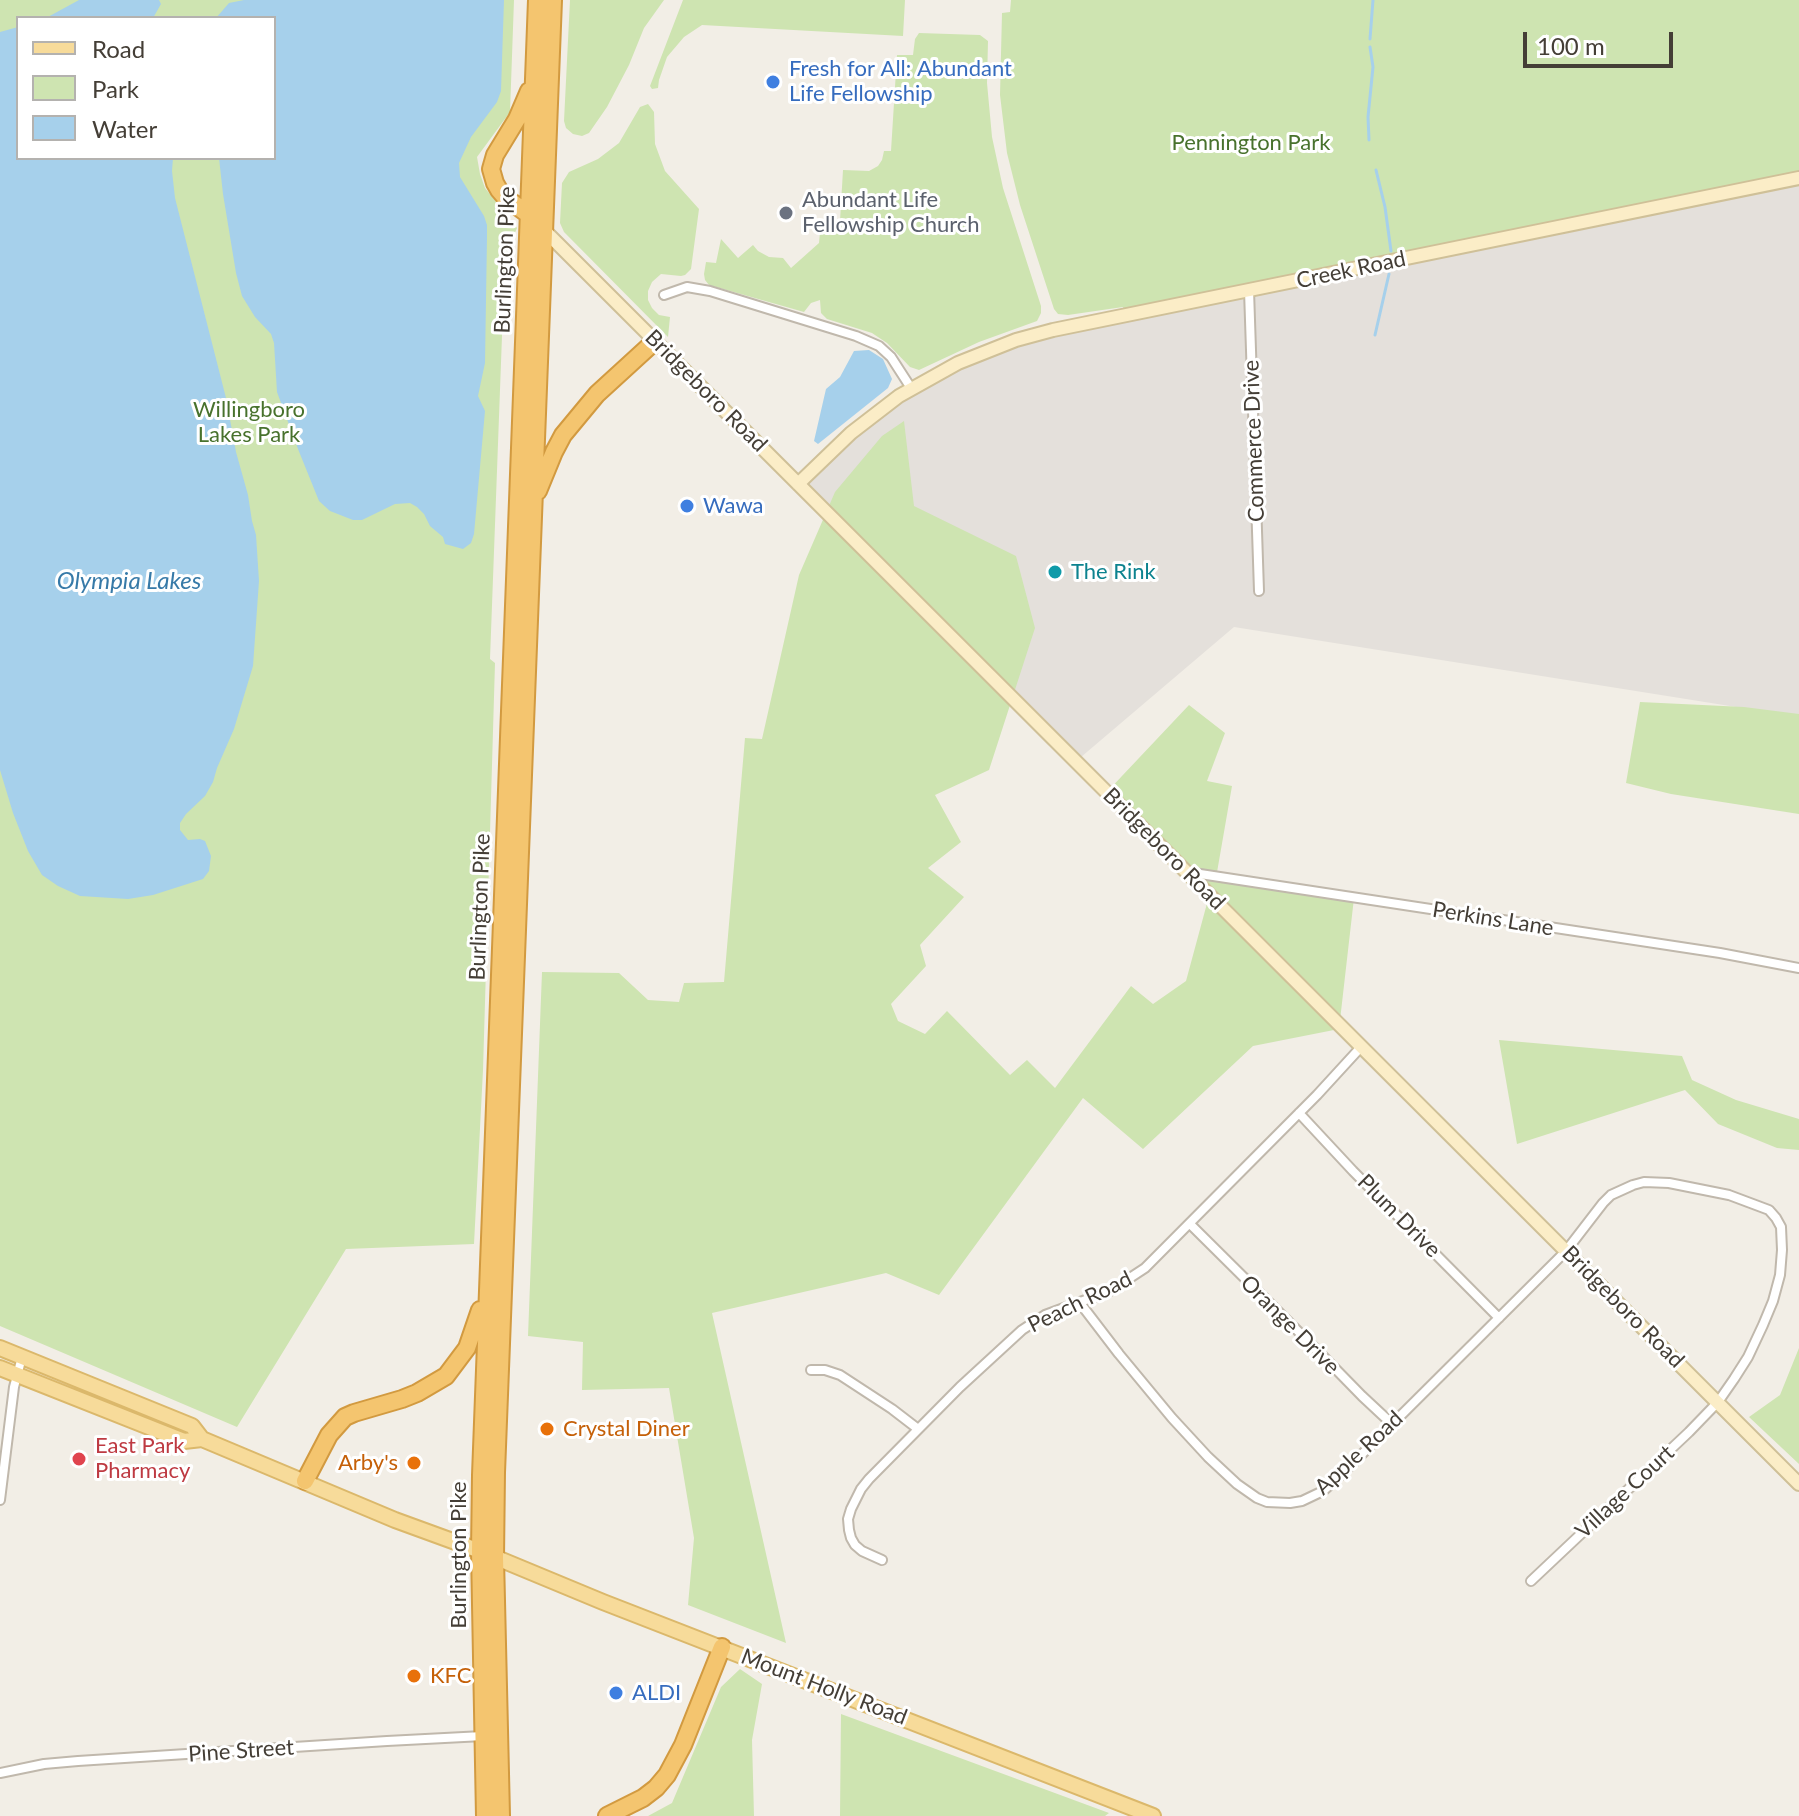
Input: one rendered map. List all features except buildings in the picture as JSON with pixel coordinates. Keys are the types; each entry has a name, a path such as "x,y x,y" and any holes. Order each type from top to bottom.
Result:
{"highway":[{"name":"Burlington Pike","path":"501,1816 487,1555 480,1488 537,0"},
{"name":"Burlington Pike","path":"485,1816 483,1736 487,1555 497,1421 553,0"},
{"path":"529,215 505,197 495,183 491,169 495,155 517,119 535,78"},
{"path":"534,500 563,435 597,394 655,341"},
{"path":"305,1481 329,1435 345,1417 402,1399 446,1376 467,1348 488,1289"},
{"path":"607,1816 643,1798 667,1775 683,1745 722,1647"}],"main road":[{"path":"0,1348 192,1426 202,1439"},
{"path":"0,1368 184,1441 202,1439"},
{"name":"Mount Holly Road","path":"202,1439 395,1520 1153,1816"}],"street":[{"name":"Creek Road","path":"798,484 851,433 911,388 979,353 1037,334 1799,178"},
{"name":"Bridgeboro Road","path":"529,215 1799,1484"},
{"path":"664,295 687,287 710,291 856,336 879,346 891,357 911,388"},
{"name":"Commerce Drive","path":"1249,290 1259,591"},
{"name":"Perkins Lane","path":"1187,872 1720,953 1799,968"},
{"name":"Peach Road","path":"882,1560 862,1551 851,1538 848,1519 851,1509 869,1479 1022,1330 1045,1315 1110,1291 1145,1268 1361,1047"},
{"name":"Plum Drive","path":"1299,1113 1499,1318"},
{"name":"Village Court","path":"1531,1581 1718,1402 1748,1357 1773,1301 1780,1275 1781,1227 1769,1210 1742,1199 1681,1184 1644,1182 1611,1195 1566,1251"},
{"name":"Orange Drive","path":"1190,1224 1392,1424"},
{"name":"Apple Road","path":"1080,1303 1172,1418 1218,1466 1257,1498 1267,1502 1290,1503 1313,1497 1342,1474 1566,1251"},
{"path":"0,1500 22,1357"},
{"path":"811,1370 840,1375 918,1429"},
{"name":"Pine Street","path":"0,1773 69,1762 483,1736"}],"shaded area":[{"path":"1799,178 1799,717 1234,627 1074,763 798,484 867,420 937,373 1016,340"}],"green space":[{"name":"Willingboro Lakes Park","path":"0,0 514,0 510,112 477,157 485,188 517,228 505,255 490,659 495,663 483,1070 474,1244 346,1249 237,1427 0,1326"},
{"path":"570,0 664,0 644,28 607,107 589,133 582,136 573,134 564,121"},
{"path":"683,0 905,0 903,36 702,25 684,37 667,57 658,88 652,89 650,86"},
{"name":"Pennington Park","path":"1011,0 1799,0 1799,178 1124,316 1123,307 1058,314 1020,205 1007,153 1000,95 1002,13 1010,12"},
{"path":"919,33 980,35 988,41 987,83 992,137 1003,188 1041,313 1037,321 979,342 919,370 910,367 887,343 872,333 827,319 821,313 820,300 811,303 804,312 709,285 704,274 706,262 716,263 721,239 738,258 753,245 769,257 783,258 791,268 819,243 821,221 840,221 843,170 869,171 878,166 884,151 891,151 897,55 913,55"},
{"path":"648,104 654,112 655,144 665,171 699,209 691,269 681,276 661,274 648,291 652,308 659,315 670,317 668,337 564,232 560,223 562,183 569,172 598,159 619,143 640,107"},
{"path":"904,421 914,506 1016,556 1035,628 989,770 935,795 961,842 928,868 964,897 920,945 926,966 891,1004 898,1021 925,1034 947,1011 1010,1075 1027,1060 1055,1088 1131,986 1153,1004 1186,981 1209,896 1105,794 1189,705 1225,733 1207,781 1232,786 1216,878 1354,898 1339,1029 1253,1046 1143,1149 1083,1098 939,1295 886,1273 712,1313 786,1643 688,1605 694,1538 669,1388 582,1390 583,1342 528,1336 542,972 619,973 648,1000 679,1002 684,983 724,982 745,738 762,739 799,575 835,492 882,436"},
{"path":"1640,702 1744,707 1799,714 1799,814 1671,794 1626,783"},
{"path":"1499,1040 1682,1056 1692,1080 1736,1100 1799,1119 1799,1150 1777,1148 1718,1124 1685,1090 1517,1144"},
{"path":"1799,1348 1799,1464 1749,1417 1780,1395"},
{"path":"740,1669 762,1684 752,1740 754,1816 648,1816 672,1803 721,1687"},
{"path":"841,1714 1109,1813 1105,1816 840,1816"}],"water":[{"path":"79,0 159,0 161,4 154,16 50,16"},
{"path":"244,0 504,0 501,91 497,102 471,137 459,163 460,177 487,225 485,363 478,396 485,411 474,534 471,543 463,549 445,544 424,514 410,503 395,504 362,520 353,520 330,511 319,501 277,392 271,334 255,317 242,296 219,160 276,160 276,16 218,16 229,3"},
{"name":"Olympia Lakes","path":"16,28 16,160 173,160 175,198 226,398 256,535 259,581 253,666 234,729 213,782 205,796 180,823 180,830 188,840 205,841 211,856 209,871 203,879 153,895 128,899 80,896 42,875 28,851 0,770 0,32"},
{"path":"869,350 883,359 892,379 888,388 818,444 814,441 826,389 840,377 854,351"}],"waterway":[{"path":"1370,39 1373,0"},
{"path":"1369,140 1373,67 1370,47"},
{"path":"1376,170 1391,251"},
{"path":"1375,335 1389,274"}],"place":[{"name":"Fresh for All: Abundant Life Fellowship","path":"773,82"},
{"name":"Abundant Life Fellowship Church","path":"786,213"},
{"name":"Wawa","path":"687,506"},
{"name":"The Rink","path":"1055,572"},
{"name":"Crystal Diner","path":"547,1429"},
{"name":"East Park Pharmacy","path":"79,1459"},
{"name":"Arby's","path":"414,1463"},
{"name":"KFC","path":"414,1676"},
{"name":"ALDI","path":"616,1693"}]}
